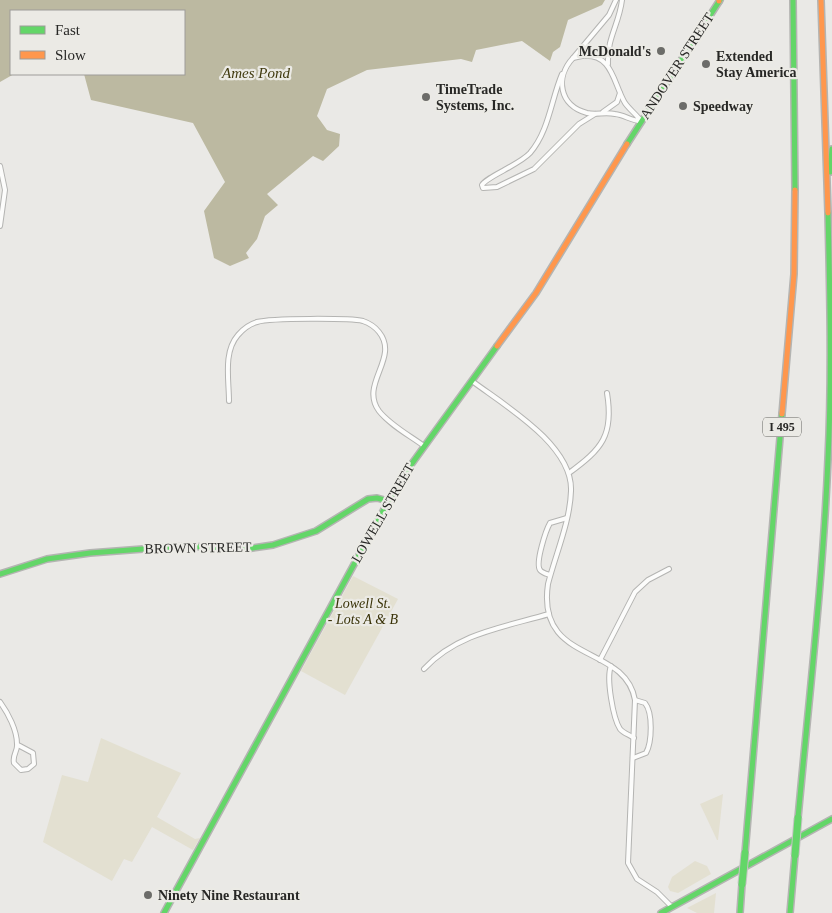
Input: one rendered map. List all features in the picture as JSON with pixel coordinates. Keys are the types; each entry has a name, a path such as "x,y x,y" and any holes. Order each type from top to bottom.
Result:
{"main road":[{"name":"ANDOVER STREET","path":"634,132 720,0"},
{"name":"I 495","path":"740,913 794,274 796,163 792,0"},
{"path":"790,913 828,455 831,367 821,0"},
{"name":"LOWELL STREET","path":"164,913 388,501 424,446 544,281 634,132"},
{"path":"828,212 832,150"},
{"name":"BROWN STREET","path":"0,574 47,559 90,553 184,546 246,549 273,546 316,531 368,499 376,498 388,501"},
{"path":"661,913 832,819"}],"street":[{"path":"616,0 609,16 573,58 562,74 545,129 535,147 513,167 485,180 482,184 483,188 497,187 534,169 580,124 596,114 613,113 632,121 641,121"},
{"path":"622,0 620,15 609,39 608,64 620,93 629,108 641,121"},
{"path":"573,58 593,56 608,64"},
{"path":"562,74 561,89 565,98 580,110 596,114"},
{"path":"601,113 616,103 620,93"},
{"path":"0,166 5,190 0,226"},
{"path":"229,401 230,350 237,336 250,325 272,321 364,322 379,331 386,349 385,358 373,390 376,405 384,416 424,446"},
{"path":"472,381 550,443 569,473 571,489 567,518 550,575 546,596 549,614 563,638 578,649 611,666 629,683 635,700 628,863 630,870 640,882 658,892 671,906"},
{"path":"569,473 596,451 604,440 609,417 607,393"},
{"path":"550,575 541,571 538,564 547,530 550,524 567,518"},
{"path":"600,660 632,595 644,583 669,569"},
{"path":"424,669 442,651 463,639 549,614"},
{"path":"611,666 608,675 609,686 620,727 634,738"},
{"path":"633,758 646,753 649,747 650,711 645,703 635,700"},
{"path":"0,702 8,715 18,745 13,756 14,763 21,770 28,769 34,764 33,753 18,745"}],"green space":[{"name":"Lowell St. - Lots A & B","path":"353,576 398,599 345,695 301,671"},
{"path":"101,738 181,773 157,817 195,839 200,838 193,850 152,827 132,862 124,859 112,881 43,842 62,775 88,782"},
{"path":"723,794 718,840 717,840 700,804"},
{"path":"695,861 707,866 711,874 678,893 670,891 668,887 672,877"},
{"path":"716,893 714,913 697,913 687,908"}],"water":[{"name":"Ames Pond","path":"0,0 605,0 602,5 568,20 560,47 553,52 550,61 522,41 476,50 472,62 461,59 367,70 327,89 317,116 327,130 340,134 339,146 323,161 313,156 267,194 278,205 265,216 257,239 246,253 249,258 230,266 214,258 204,211 225,182 193,123 91,100 84,75 185,75 185,10 10,10 10,75 12,75 0,82"}],"traffic: fast":[{"path":"627,144 720,0"},
{"path":"793,0 795,190"},
{"path":"830,172 832,149"},
{"path":"798,818 826,504 830,367 828,213"},
{"path":"164,913 400,480 497,346"},
{"path":"745,853 782,414"},
{"path":"0,574 47,559 90,553 183,546 246,549 273,545 316,531 368,499 377,498 388,501"},
{"path":"795,855 798,818"},
{"path":"661,913 832,819"},
{"path":"742,884 745,853"},
{"path":"790,913 795,855"},
{"path":"740,913 742,884"}],"traffic: slow":[{"path":"821,0 828,213"},
{"path":"497,346 536,293 627,144"},
{"path":"782,414 794,274 795,190"}],"place":[{"name":"McDonald's","path":"661,51"},
{"name":"Extended Stay America","path":"706,64"},
{"name":"TimeTrade Systems, Inc.","path":"426,97"},
{"name":"Speedway","path":"683,106"},
{"name":"Ninety Nine Restaurant","path":"148,895"}]}
